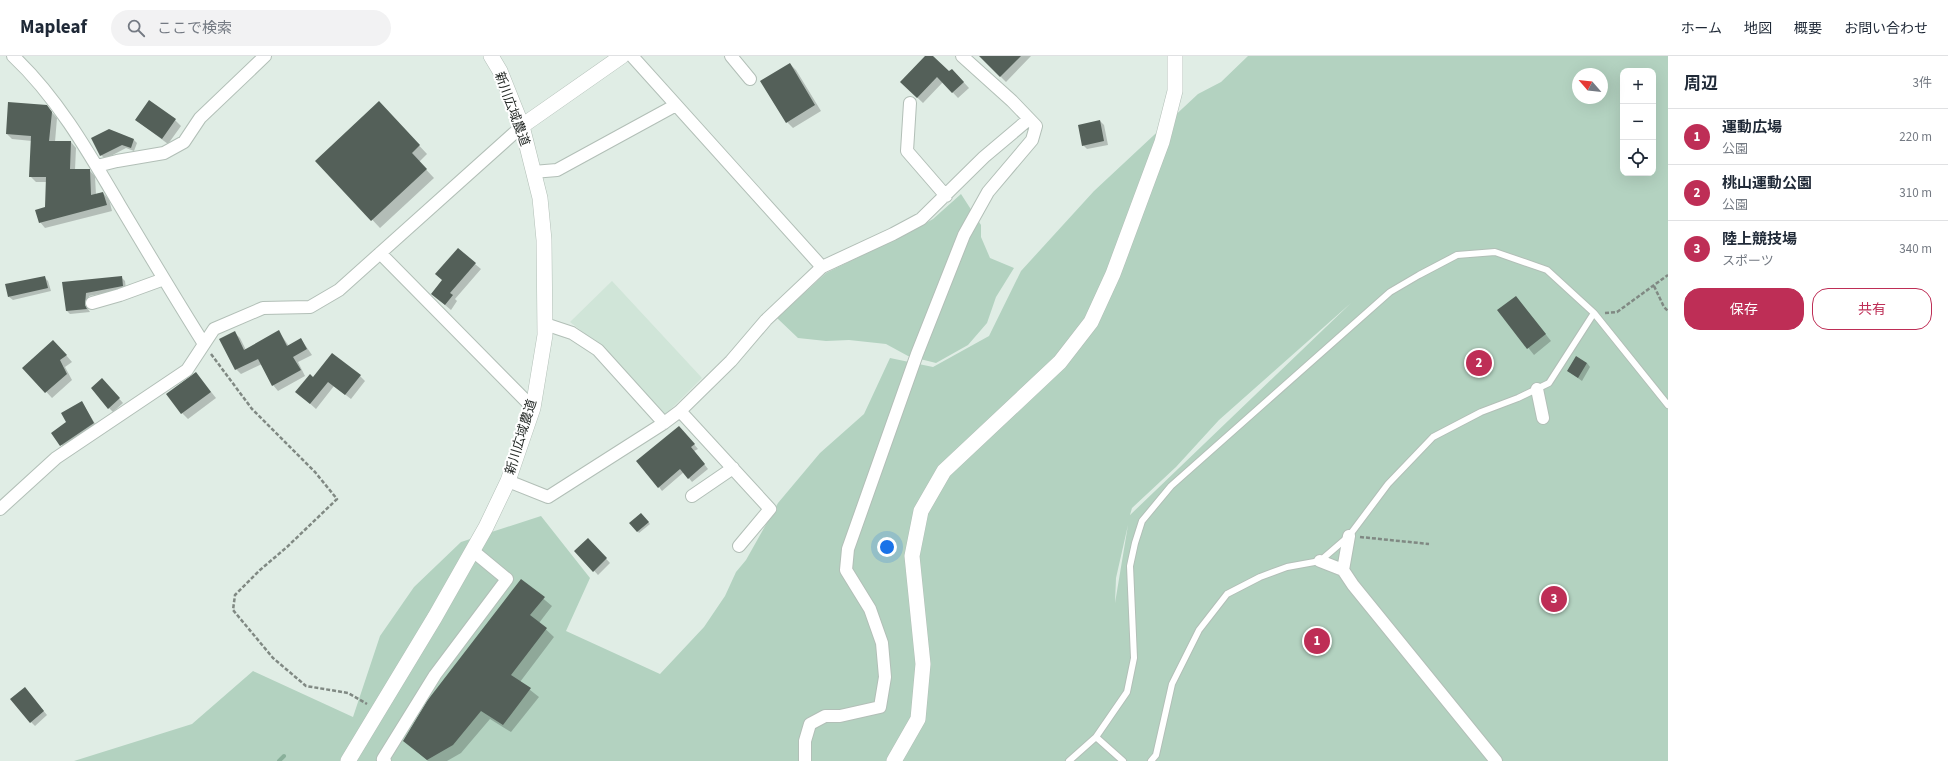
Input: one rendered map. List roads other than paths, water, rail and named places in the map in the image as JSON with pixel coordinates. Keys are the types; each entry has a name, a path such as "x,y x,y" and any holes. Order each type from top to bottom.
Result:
{"street":[{"path":"13,56 29,71 56,106 97,166 204,344"},
{"path":"97,166 164,153 184,142 200,118 265,56"},
{"name":"新川広域農道","path":"348,761 380,710 486,527 508,481 533,408 545,324 544,240 540,198 522,126 500,71 491,56"},
{"path":"0,509 56,458 187,370 214,329 263,308 310,307 339,290 522,126 622,56"},
{"path":"632,56 822,267"},
{"path":"731,56 750,79"},
{"path":"805,761 805,741 810,724 825,716 840,716 880,707 885,677 882,643 870,609 846,570 848,549 906,382 964,236 988,192 1032,140 1036,126 963,56"},
{"path":"894,761 918,719 923,664 912,556 921,511 944,471 1060,362 1090,322 1113,274 1162,142 1175,91 1175,56"},
{"path":"910,103 907,151 946,196"},
{"path":"533,172 556,170 676,105"},
{"path":"508,481 548,497 664,423 680,410 731,361 766,320 822,267 893,234 921,219 984,157 1030,119"},
{"path":"380,253 533,408"},
{"path":"92,303 120,295 164,279"},
{"path":"545,324 572,333 598,350 664,423"},
{"path":"1536,389 1542,418"},
{"path":"680,410 770,509 739,546"},
{"path":"692,496 733,468"},
{"path":"1343,570 1349,536"},
{"path":"385,761 382,759 435,675 507,579 473,550"},
{"path":"1320,561 1343,570 1496,761"}],"lane":[{"path":"1069,761 1096,736 1127,692 1134,658 1130,566 1142,520 1171,486 1390,292 1457,255 1495,252 1547,270 1594,313 1668,405"},
{"path":"1151,761 1156,755 1172,684 1199,630 1227,594 1260,577 1288,567 1320,561 1349,536 1388,484 1433,437 1481,412 1518,398 1549,383 1594,313"},
{"path":"1096,736 1122,761"}],"waterway":[{"path":"279,761 284,756"}],"place":[{"name":"桃山運動公園","path":"1479,363"},
{"name":"陸上競技場","path":"1554,599"},
{"name":"運動広場","path":"1317,641"}]}
